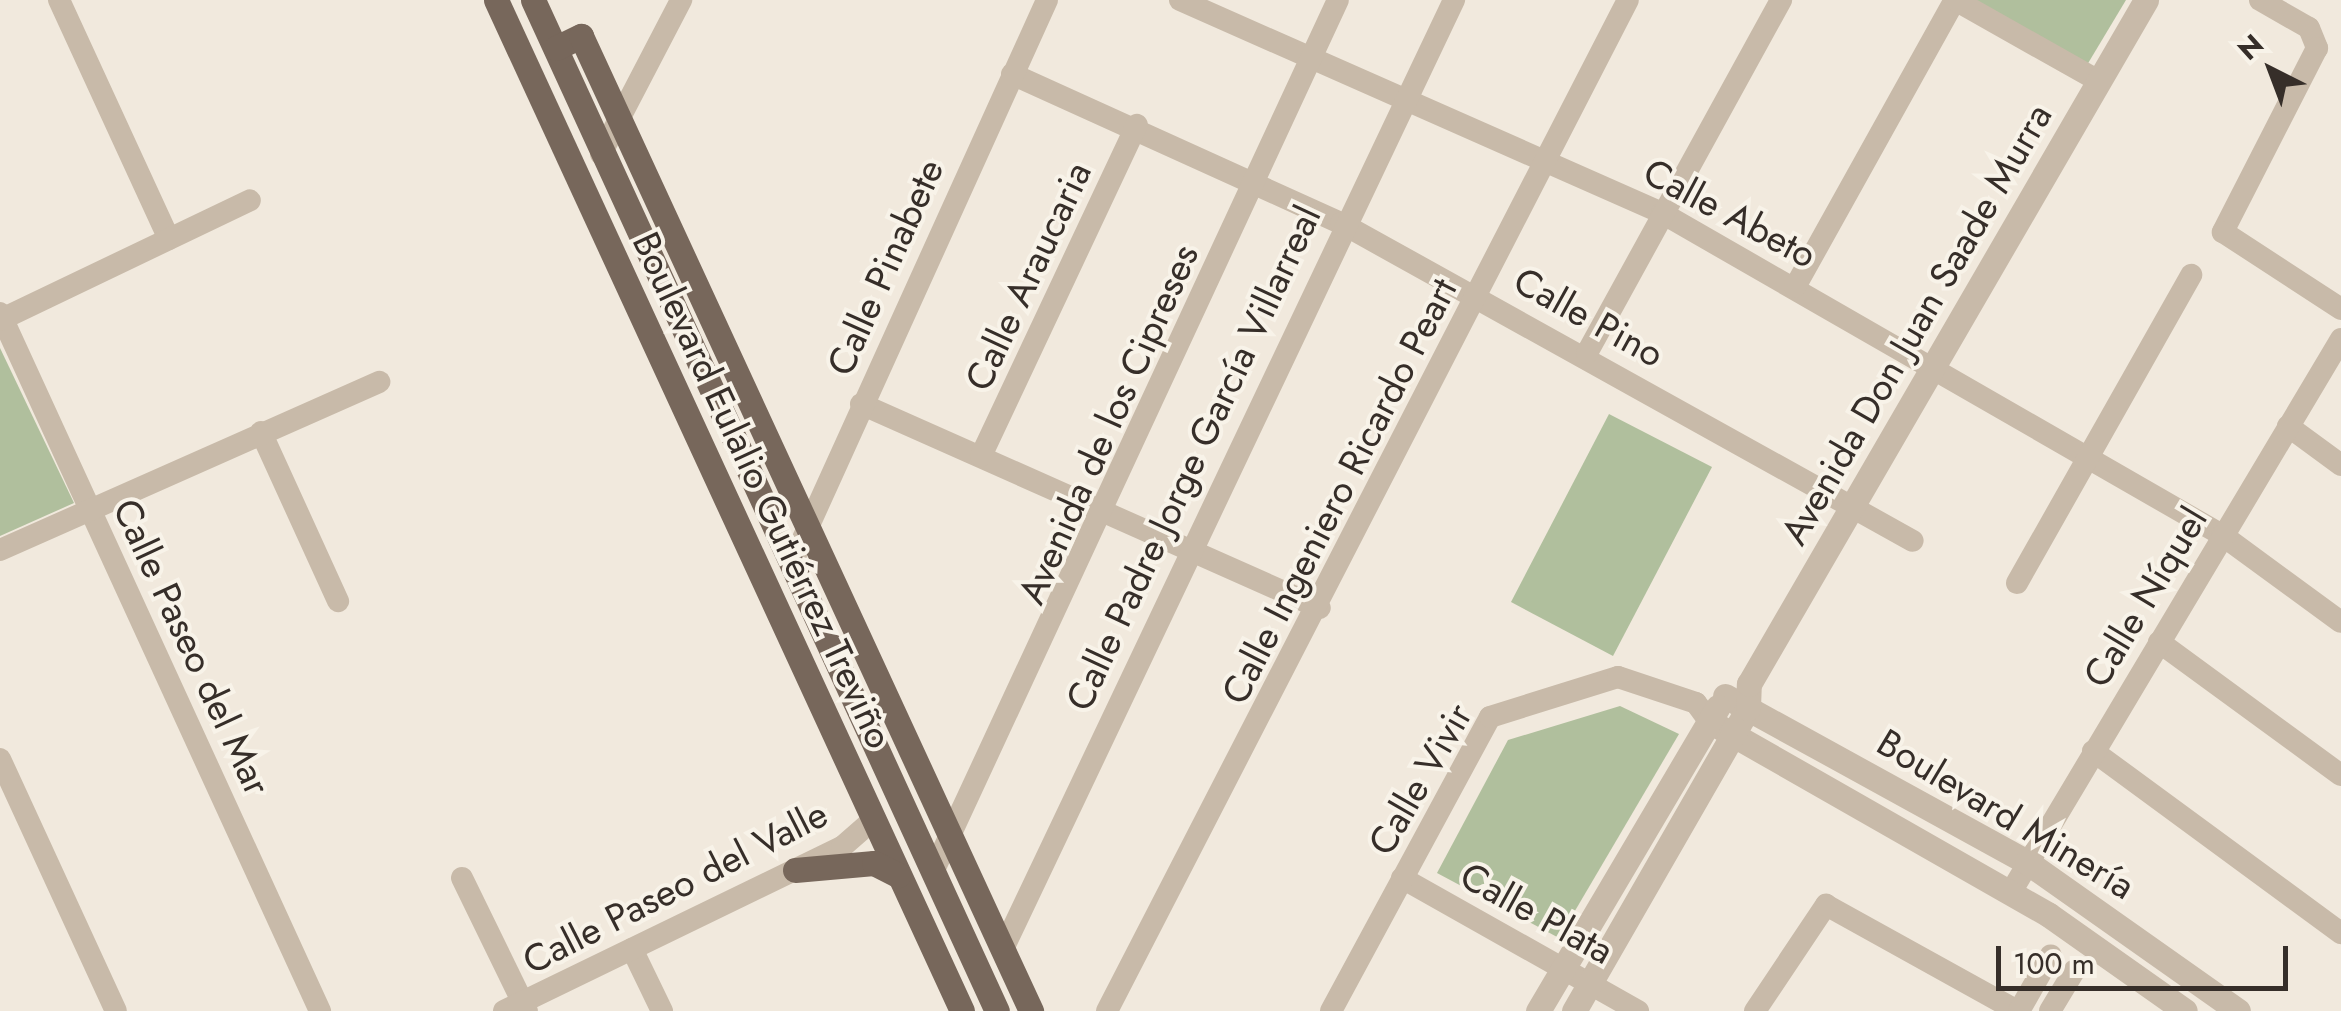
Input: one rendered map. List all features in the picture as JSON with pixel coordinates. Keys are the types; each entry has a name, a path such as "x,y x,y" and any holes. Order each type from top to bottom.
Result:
{"main road":[{"name":"Boulevard Eulalio Gutiérrez Treviño","path":"496,0 962,1011"},
{"name":"Boulevard Eulalio Gutiérrez Treviño","path":"533,0 997,1011"},
{"name":"Boulevard Eulalio Gutiérrez Treviño","path":"556,48 581,36 951,848 1032,1011"},
{"path":"873,743 882,794 873,820"},
{"path":"795,870 874,862 898,874"}],"street":[{"path":"59,0 169,239"},
{"path":"601,154 680,0"},
{"name":"Calle Pinabete","path":"791,564 1046,0"},
{"name":"Avenida de los Cipreses","path":"933,872 951,848 1338,0"},
{"name":"Calle Padre Jorge García Villarreal","path":"1003,950 1341,223 1454,0"},
{"name":"Calle Ingeniero Ricardo Peart","path":"1108,1011 1320,608 1628,0"},
{"path":"1586,353 1782,0"},
{"path":"1794,287 1955,0 2099,81"},
{"name":"Avenida Don Juan Saade Murra","path":"1574,1011 1732,735 1748,696 1854,508 2146,0"},
{"path":"2260,0 2314,34 2316,48 2222,232 2341,309"},
{"name":"Calle Abeto","path":"1186,1 1548,158 1662,213 2222,535 2341,622"},
{"name":"Calle Pino","path":"1012,74 1138,125 1341,223 1586,353 1913,541"},
{"name":"Calle Araucaria","path":"981,456 1138,125"},
{"path":"1,317 250,200"},
{"path":"2017,583 2191,275"},
{"name":"Calle Paseo del Mar","path":"1,317 320,1011"},
{"name":"Calle Níquel","path":"2011,892 2341,339"},
{"path":"0,550 379,382"},
{"path":"862,404 1320,608"},
{"path":"2288,426 2341,465"},
{"path":"261,432 338,601"},
{"path":"2159,642 2341,775"},
{"name":"Calle Vivir","path":"1331,1011 1479,730 1503,707 1618,678 1702,712"},
{"name":"Boulevard Minería","path":"2185,1011 2011,892 1732,735 1702,712 1725,696 1748,696 2027,862 2238,1011"},
{"path":"1538,1011 1702,712"},
{"path":"2094,751 2341,933"},
{"path":"0,760 116,1011"},
{"name":"Calle Paseo del Valle","path":"518,1008 795,870 873,820"},
{"path":"462,878 518,1008"},
{"name":"Calle Plata","path":"1402,878 1638,1011"},
{"path":"1756,1011 1826,905 2018,1011 2051,955"},
{"path":"632,949 662,1011"},
{"path":"2050,1011 2074,970"}],"green space":[{"path":"1974,0 2126,0 2087,65"},
{"path":"0,348 74,503 0,536"},
{"path":"1609,414 1712,467 1613,656 1511,602"},
{"path":"1620,706 1679,734 1559,938 1437,873 1508,740"}]}
